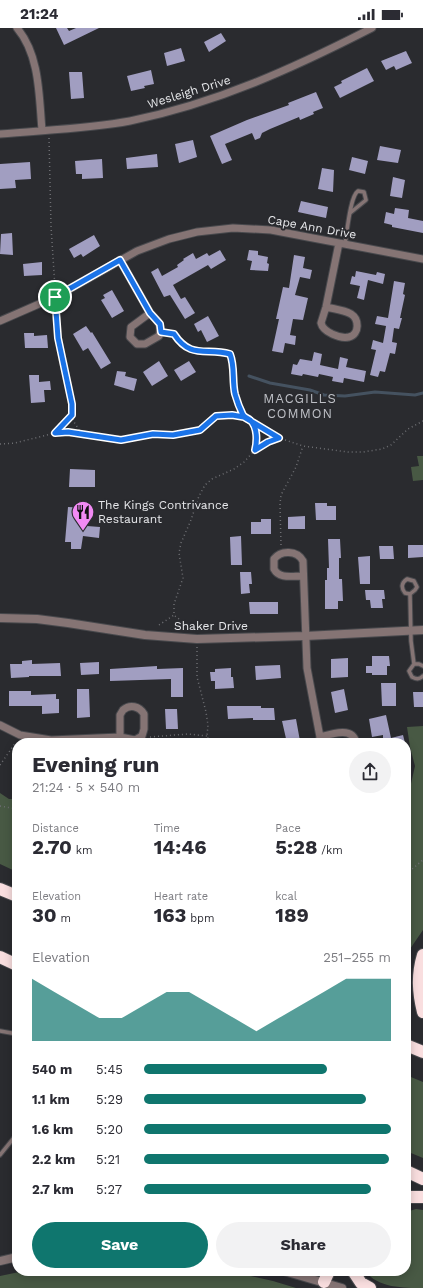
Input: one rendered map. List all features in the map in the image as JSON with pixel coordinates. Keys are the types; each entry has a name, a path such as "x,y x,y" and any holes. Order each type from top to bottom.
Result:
{"highway":[{"path":"0,889 12,894"},
{"path":"423,955 418,983 419,998 423,1012"},
{"path":"0,957 12,963"},
{"path":"411,1047 423,1052"},
{"path":"411,1173 423,1179"},
{"path":"411,1197 423,1197"},
{"path":"324,1282 327,1276"},
{"path":"356,1276 361,1283 370,1288"}],"street":[{"path":"18,28 31,54 35,67 45,130"},
{"name":"Wesleigh Drive","path":"0,134 128,121 190,106 262,81 290,69 372,28"},
{"name":"Cape Ann Drive","path":"0,321 55,297 137,251 168,239 197,232 226,228 271,230 423,259"},
{"path":"326,307 352,315 357,325 354,334 345,337 324,330 321,323 342,243"},
{"path":"120,260 150,313 160,324 161,332 159,336 146,344 137,344 132,340 130,333 131,327 150,313"},
{"path":"302,576 284,576 276,573 274,569 274,559 281,553 292,553 300,556 304,567 302,576 309,683 320,738"},
{"name":"Shaker Drive","path":"0,618 68,622 145,635 174,638 226,639 423,630"},
{"path":"120,737 120,715 126,708 132,706 137,707 144,714 144,729 142,736 138,738"},
{"path":"0,725 20,735 38,738"},
{"path":"326,738 343,732 354,738"},
{"path":"97,738 125,738"},
{"path":"0,1261 12,1258"},
{"path":"302,1276 342,1288"}],"lane":[{"path":"342,243 355,192 364,192 366,200 350,213"},
{"path":"407,579 411,579 416,584 415,590 410,594 405,593 402,587 402,584 407,579"},
{"path":"410,594 410,630 414,664 409,671 412,677 419,679 423,676"},
{"path":"414,664 423,666"},
{"path":"0,1031 12,1033"},
{"path":"0,1155 12,1140"}],"path":[{"path":"45,130 52,203 51,226 58,338 72,404 72,415 74,422 82,433"},
{"path":"161,332 174,334 179,342 194,351 230,354 233,365 235,394 244,417"},
{"path":"55,433 72,415"},
{"path":"0,444 15,443 55,433 68,432 121,440 153,434 173,435 200,430 216,416 239,415 279,438 303,446 348,452 363,452 382,449 391,444 408,429 423,422"},
{"path":"251,421 256,432 255,450"},
{"path":"174,615 174,604 183,578 179,552 199,496 205,486 212,479 244,462 255,450 268,442 279,438"},
{"path":"281,553 281,495 296,467 303,446"},
{"path":"159,625 174,615"},
{"path":"174,615 191,628"},
{"path":"142,736 149,737 188,734 207,736 208,725 197,677 197,651"},
{"path":"0,765 12,747"},
{"path":"0,806 12,808"},
{"path":"411,870 423,860"}],"green space":[{"path":"417,456 423,456 423,480 413,481 411,467 419,466"},
{"path":"423,726 423,930 411,948 411,784 415,766 411,751 411,738 409,738 407,727"},
{"path":"0,793 9,799 12,799 12,870 0,864"},
{"path":"411,1077 423,1082 423,1158 411,1153"},
{"path":"416,1209 423,1210 423,1288 391,1286 377,1281 369,1276 411,1276 411,1210"},
{"path":"12,1274 12,1276 251,1276 296,1288 0,1288 0,1276"}],"building":[{"path":"56,28 67,28 69,31 76,28 99,28 64,45"},
{"path":"221,33 226,41 209,52 204,42"},
{"path":"181,48 185,61 167,66 164,53"},
{"path":"406,51 412,63 396,70 394,66 386,70 381,61"},
{"path":"367,68 374,81 340,98 334,87 342,83 341,81"},
{"path":"151,70 154,84 144,86 145,88 131,91 127,76"},
{"path":"69,72 82,72 84,98 71,99"},
{"path":"316,92 323,108 300,120 299,117 270,129 262,133 260,138 255,140 252,133 225,144 232,160 222,164 210,136 247,120 289,105 288,103"},
{"path":"193,140 197,157 179,163 175,144"},
{"path":"380,146 401,150 398,163 377,160"},
{"path":"157,154 158,167 127,169 126,158"},
{"path":"352,157 368,161 365,174 349,170"},
{"path":"102,159 103,178 82,179 82,174 76,174 75,161"},
{"path":"30,162 31,179 15,180 16,188 0,189 0,164"},
{"path":"322,168 334,170 333,192 318,189"},
{"path":"393,177 405,180 402,198 390,196"},
{"path":"301,201 328,207 326,218 298,212"},
{"path":"395,208 409,210 408,218 423,221 423,233 392,227 392,225 384,223 386,212 394,214"},
{"path":"12,233 13,255 0,254 1,234"},
{"path":"94,235 100,246 83,257 81,254 74,258 69,249"},
{"path":"220,250 226,260 211,269 208,265 173,285 181,299 185,297 195,313 185,319 170,295 164,297 151,272 158,268 162,276 178,267 177,265 184,260 183,259 193,253 196,259 207,253 209,256"},
{"path":"249,250 258,251 258,255 268,257 268,271 250,270 252,261 247,260"},
{"path":"294,255 305,257 303,268 312,270 310,279 300,277 295,295 308,298 303,320 293,319 290,335 296,336 295,345 285,343 283,353 272,351 279,319 276,319 283,287 289,288"},
{"path":"42,262 42,275 24,276 23,264"},
{"path":"356,271 376,275 377,272 385,274 383,284 368,280 364,300 357,298 360,286 350,284 352,276 355,277"},
{"path":"394,281 405,283 403,294 405,295 400,318 402,318 399,329 394,328 392,342 397,343 395,354 390,353 385,372 380,371 378,377 370,375 376,350 371,349 373,340 383,343 386,326 375,324 377,316 388,318"},
{"path":"112,290 124,311 112,318 101,300 105,298 103,295"},
{"path":"208,316 219,336 207,342 201,330 198,332 194,324"},
{"path":"86,326 91,333 92,332 111,363 101,369 88,348 83,351 73,334"},
{"path":"24,333 34,333 34,336 47,335 48,348 25,348"},
{"path":"314,352 322,354 320,365 338,369 340,357 348,359 346,367 366,371 364,382 344,378 343,383 332,381 333,377 319,374 318,377 303,374 302,376 291,374 293,364 297,365 300,359 312,361"},
{"path":"159,361 168,376 152,386 143,372"},
{"path":"189,361 196,372 181,381 174,370"},
{"path":"117,371 126,372 125,376 137,379 134,391 114,385"},
{"path":"29,375 39,375 39,382 50,381 51,390 44,390 45,402 31,403"},
{"path":"70,469 95,470 95,487 69,487"},
{"path":"315,503 327,503 327,506 336,506 336,520 316,520"},
{"name":"The Kings Contrivance Restaurant","path":"68,507 88,508 87,526 100,527 99,538 83,536 81,549 71,549 71,542 65,542"},
{"path":"305,516 305,529 288,529 288,517"},
{"path":"261,519 271,519 271,534 251,534 251,522 261,522"},
{"path":"241,536 242,565 231,565 230,537"},
{"path":"328,539 340,539 341,558 339,558 339,579 342,579 343,601 338,601 338,609 325,609 325,580 327,580 327,568 329,568"},
{"path":"408,545 423,545 423,557 408,558"},
{"path":"379,546 393,546 394,559 380,559"},
{"path":"370,556 370,584 360,584 358,557"},
{"path":"240,572 251,572 252,584 249,584 250,593 241,594"},
{"path":"365,590 384,590 385,599 382,599 383,608 371,608 370,600 366,600"},
{"path":"249,602 278,602 278,614 250,614"},
{"path":"372,656 389,656 390,666 387,666 387,675 372,675 372,673 366,673 366,666 372,666"},
{"path":"348,658 348,677 331,678 331,659"},
{"path":"32,660 32,664 60,663 61,676 29,676 11,678 10,664 22,664 22,661"},
{"path":"99,662 99,674 81,675 80,663"},
{"path":"280,665 281,678 256,680 255,666"},
{"path":"157,666 157,669 183,668 183,697 171,697 171,679 110,681 110,669"},
{"path":"231,668 231,677 233,677 234,688 215,689 215,681 211,681 210,672 215,672 215,669"},
{"path":"381,683 396,683 396,706 382,706"},
{"path":"77,689 89,689 90,717 77,718"},
{"path":"344,689 348,710 335,713 331,692"},
{"path":"9,691 31,691 31,695 56,694 56,699 59,699 59,713 42,714 42,706 9,706"},
{"path":"413,692 423,692 423,707 414,707"},
{"path":"227,706 261,706 261,708 274,708 275,720 253,720 253,718 228,719"},
{"path":"165,709 177,709 178,729 166,729"},
{"path":"386,715 391,738 383,738 383,735 372,737 369,719"},
{"path":"296,719 299,738 286,738 282,721"},
{"path":"403,735 404,738 391,738"}],"waterway":[{"path":"249,376 270,383 310,390 324,395 345,396 375,392 415,395 423,393"}],"place":[{"name":"The Kings Contrivance Restaurant","path":"83,532"}],"district":[{"name":"MACGILLS COMMON","path":"300,406"}],"route":[{"path":"55,297 58,338 68,391 72,404 72,415 55,433 82,433 121,440 153,434 173,435 193,433 200,430 207,426 216,416 239,415 251,421 279,438 268,442 255,450 256,432 251,421 244,417 235,394 233,365 230,354 224,352 194,351 179,342 174,334 161,332 160,324 150,313 120,260 55,297"}]}
